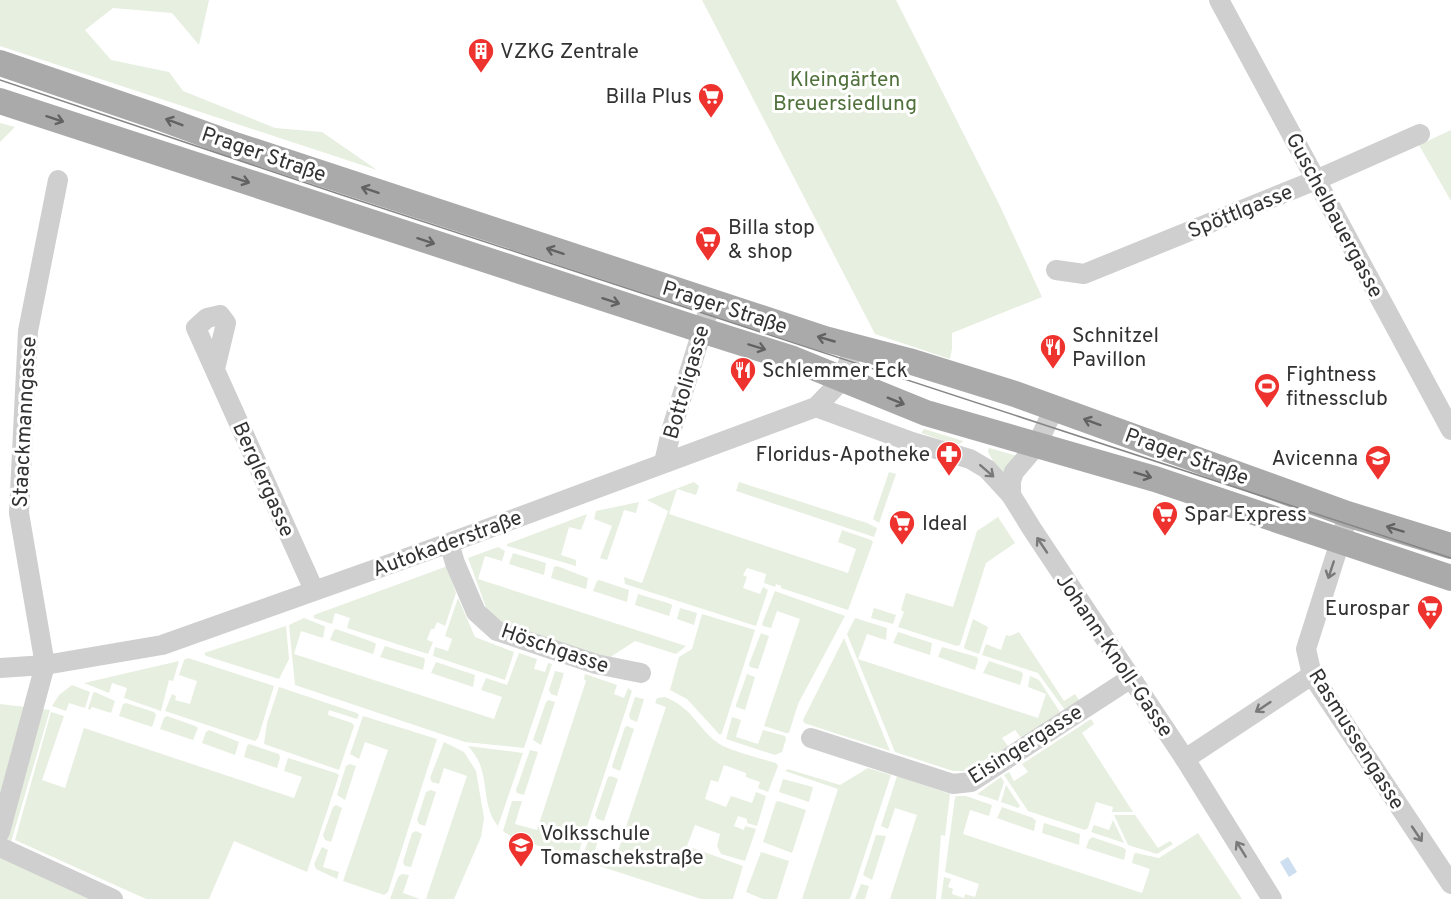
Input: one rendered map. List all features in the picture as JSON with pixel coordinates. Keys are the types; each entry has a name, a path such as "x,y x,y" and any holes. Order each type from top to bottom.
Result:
{"main road":[{"name":"Prager Straße","path":"2,64 159,117 705,316 842,380 926,413 1155,479 1340,543 1451,578"},
{"name":"Prager Straße","path":"2,103 705,316 854,347 909,361 1054,408 1347,514 1451,546"}],"street":[{"name":"Guschelbauergasse","path":"1219,0 1451,429"},
{"name":"Spöttlgasse","path":"1056,270 1084,274 1316,180 1420,134"},
{"name":"Staackmanngasse","path":"45,665 19,513 28,331 58,180"},
{"name":"Bottoligasse","path":"664,462 705,316"},
{"name":"Autokaderstraße","path":"0,668 45,665 162,645 449,543 816,407 842,380 854,347"},
{"name":"Berglergasse","path":"215,369 314,590"},
{"path":"816,407 909,441 970,459 987,469 1011,495"},
{"path":"1011,495 1011,481 1014,472 1037,445 1054,408"},
{"name":"Johann-Knoll-Gasse","path":"1011,495 1185,759 1272,899"},
{"name":"Rasmussengasse","path":"1347,514 1306,649 1312,675 1451,884"},
{"name":"Höschgasse","path":"449,543 476,612 497,631 596,664 641,673"},
{"path":"0,832 45,665"},
{"path":"1185,759 1312,675"},
{"name":"Eisingergasse","path":"811,738 953,784 971,782 1131,678"},
{"path":"0,848 113,899"}],"green space":[{"path":"0,0 209,0 199,45 172,13 113,8 85,30 111,60 169,72 183,91 275,128 322,132 377,170 0,46"},
{"name":"Kleingärten Breuersiedlung","path":"702,0 896,0 1000,206 1042,297 952,333 950,359 875,334"},
{"path":"0,123 15,127 0,142"},
{"path":"1451,130 1451,201 1419,145"},
{"path":"924,429 963,442 956,445 921,433"},
{"path":"989,448 1017,456 1007,472 1001,475 988,452"},
{"path":"889,472 896,474 879,523 873,519"},
{"path":"694,482 699,486 696,495 677,489 669,514 848,573 856,549 838,542 842,530 871,540 873,542 848,610 781,588 776,584 775,587 764,583 766,574 747,568 743,575 747,577 743,588 760,594 763,587 768,590 756,626 625,584 624,577 642,583 668,511 647,500"},
{"path":"739,482 867,523 877,528 874,537 736,491"},
{"path":"639,502 636,513 624,510 607,560 600,558 612,526 594,519 596,511"},
{"path":"587,514 581,530 569,527 561,555 576,560 576,566 507,546 507,544"},
{"path":"998,517 1015,543 986,563 960,645 898,627 904,612 901,610 906,593 953,607 977,531"},
{"path":"498,547 505,551 502,561 485,556 478,579 686,646 676,654 635,641 609,658 500,623 487,610 468,558"},
{"path":"513,553 546,563 544,575 509,564"},
{"path":"557,566 588,578 586,589 551,578 554,567"},
{"path":"447,567 456,593 445,626 437,622 434,629 431,629 427,640 433,642 428,654 347,628 350,618 335,613 332,624 314,618 314,615"},
{"path":"599,580 629,590 627,602 593,591"},
{"path":"775,591 845,616 798,704 789,733 764,726 800,619 777,611 771,628 763,626"},
{"path":"638,594 671,604 669,616 635,605"},
{"path":"458,598 475,637 514,652 505,680 433,656 435,647 448,651 452,639 445,636"},
{"path":"680,608 697,613 694,625 677,619"},
{"path":"874,608 896,615 893,624 871,618"},
{"path":"702,614 755,630 720,735 687,699 670,690 679,657 692,649"},
{"path":"304,618 325,627 323,638 301,631 294,654 494,719 502,697 481,690 486,678 507,685 519,653 537,659 534,669 545,672 548,663 552,664 524,748 465,742 295,685 289,625"},
{"path":"855,618 887,628 886,640 867,634 858,659 1038,718 1046,694 1028,687 1030,676 1039,680 1060,712 1021,738 1015,730 1002,738 1008,746 966,771 953,771 895,752 847,634"},
{"path":"973,619 988,627 979,654 964,647"},
{"path":"286,626 289,659 279,679 206,656 204,653"},
{"path":"336,629 376,644 373,654 330,640"},
{"path":"898,632 932,643 930,655 893,643"},
{"path":"1019,632 1064,701 1075,694 1080,701 1065,710 1038,673 982,655 986,644 1001,650 1006,635 1010,636"},
{"path":"761,633 769,636 758,669 750,667 749,664"},
{"path":"844,638 890,751 804,723 803,720"},
{"path":"385,646 424,658 423,670 380,657"},
{"path":"942,647 977,657 975,670 938,657"},
{"path":"188,658 274,686 258,738 255,741 165,711 172,694 176,696 175,700 190,704 197,681 179,675 184,660"},
{"path":"179,661 173,681 169,680 161,711 124,698 127,688 112,683 109,693 84,683"},
{"path":"989,661 1022,672 1020,685 983,673"},
{"path":"436,662 475,675 473,687 431,673"},
{"path":"555,671 564,673 557,696 551,694 549,690"},
{"path":"585,674 617,685 614,694 624,698 628,688 632,691 577,857 575,857 513,838 503,831 512,801 522,801 515,824 537,830 586,681"},
{"path":"747,674 755,677 745,710 736,705"},
{"path":"72,685 90,692 85,708 69,703 66,711 52,706 59,695"},
{"path":"279,687 359,715 357,719 329,710 328,715 352,723 354,726 339,770 264,744 267,723"},
{"path":"95,692 115,701 111,713 92,707 88,709"},
{"path":"635,697 644,699 637,722 630,719 629,715"},
{"path":"665,697 683,707 718,743 776,763 778,766 768,792 758,788 760,782 746,777 746,773 724,765 718,782 711,780 705,799 726,807 731,796 752,803 756,792 766,796 757,826 747,823 747,819 738,816 734,826 744,830 745,826 756,829 745,861 721,854 717,846 720,834 695,825 687,846 743,866 733,899 701,899 584,861 582,857 594,826 602,828 595,850 616,857 666,707 655,703 657,698"},
{"path":"549,700 555,702 541,745 533,740 546,702"},
{"path":"0,704 50,710 6,859 94,899 0,899"},
{"path":"123,704 154,712 156,715 152,727 119,716"},
{"path":"51,712 64,716 42,780 65,788 84,728 294,798 302,777 284,771 288,758 336,773 339,775 307,872 234,841 209,899 146,899 15,840"},
{"path":"167,716 198,728 193,740 160,729"},
{"path":"363,716 437,739 388,892 384,895 343,881 388,750 365,742 359,759 350,754"},
{"path":"732,717 741,720 736,737 758,744 763,730 785,736 782,752 775,755 726,739"},
{"path":"1091,719 1094,724 1082,733 1133,812 1112,812 1113,807 1096,802 1088,828 1085,830 1028,811 1004,775 1009,772 1014,781 1028,772 1022,764"},
{"path":"627,726 634,729 620,771 612,766"},
{"path":"209,730 239,742 235,755 202,743"},
{"path":"444,742 464,752 476,771 484,818 481,837 454,899 426,899 467,776 444,768 439,784 432,782 430,778"},
{"path":"249,744 279,754 277,768 244,757"},
{"path":"468,746 523,753 498,826 491,814 480,764"},
{"path":"530,750 538,752 524,795 517,793 516,790"},
{"path":"350,764 356,766 345,800 337,795 346,766"},
{"path":"868,768 891,775 850,899 802,899 838,789 785,771 788,769 840,785"},
{"path":"897,776 950,794 945,836 941,835 936,899 890,899 917,815 895,808 888,829 881,826"},
{"path":"608,777 618,779 604,821 597,819 595,815"},
{"path":"1001,777 1004,782 998,801 977,794"},
{"path":"783,779 813,787 809,802 779,792"},
{"path":"1006,785 1020,806 1018,808 1001,802"},
{"path":"431,790 436,792 425,826 419,824 417,820 426,792"},
{"path":"966,796 992,805 989,816 970,810 963,834 1142,893 1150,869 1132,863 1134,854 1159,858 1198,833 1242,899 941,899 944,877 951,879 948,887 953,889 952,894 964,898 965,894 975,897 979,884 945,872 955,797"},
{"path":"778,801 806,810 792,853 763,842"},
{"path":"336,805 342,808 331,842 325,840 323,835 333,807"},
{"path":"1002,807 1033,818 1036,821 1034,831 997,818"},
{"path":"1114,815 1135,815 1158,848 1170,841 1173,844 1157,854 1128,845"},
{"path":"1113,820 1124,843 1091,832 1094,825 1109,830"},
{"path":"1044,823 1080,834 1079,845 1042,833"},
{"path":"416,831 422,834 411,867 405,866 403,862 412,833"},
{"path":"876,835 886,836 872,880 863,875"},
{"path":"1092,837 1124,848 1126,850 1124,860 1086,848"},
{"path":"322,847 328,850 323,867 339,872 337,879 316,869 314,864"},
{"path":"761,852 789,861 777,899 763,899 746,892"},
{"path":"402,874 409,875 403,893 420,899 390,899 398,877"},
{"path":"861,884 869,886 865,899 855,899"}],"water":[{"path":"1288,857 1297,872 1289,877 1280,862"}],"tram line":[{"path":"0,80 336,193 1451,558"}],"place":[{"name":"VZKG Zentrale","path":"481,74"},
{"name":"Billa Plus","path":"711,119"},
{"name":"Billa stop & shop","path":"708,262"},
{"name":"Schnitzel Pavillon","path":"1053,370"},
{"name":"Schlemmer Eck","path":"743,393"},
{"name":"Fightness fitnessclub","path":"1267,409"},
{"name":"Floridus-Apotheke","path":"949,477"},
{"name":"Avicenna","path":"1378,481"},
{"name":"Spar Express","path":"1165,537"},
{"name":"Ideal","path":"902,546"},
{"name":"Eurospar","path":"1430,631"},
{"name":"Volksschule Tomaschekstraße","path":"521,868"}]}
